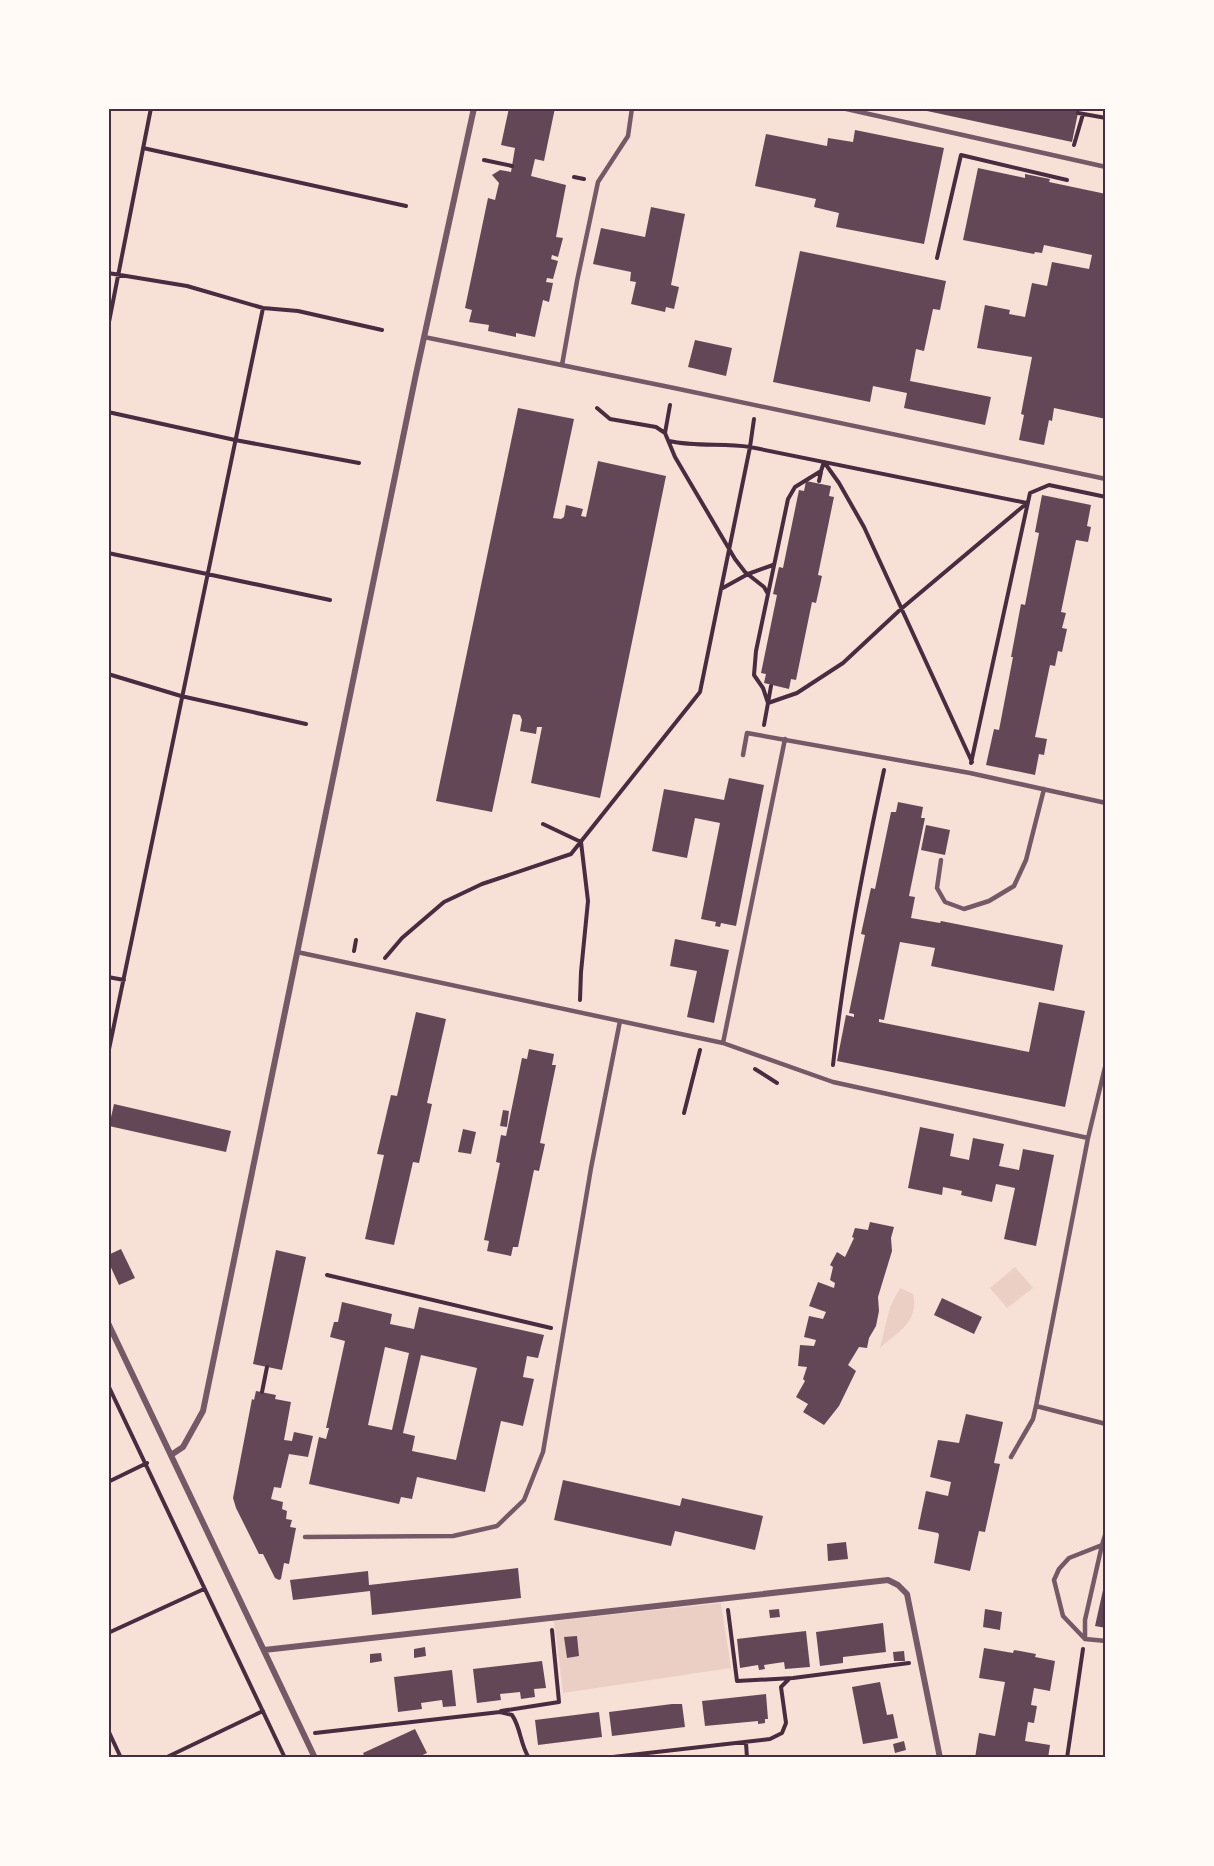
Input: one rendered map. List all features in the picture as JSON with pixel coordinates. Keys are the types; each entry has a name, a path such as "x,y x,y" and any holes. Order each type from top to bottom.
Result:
{"street":[{"path":"171,1455 183,1447 203,1411 424,337 474,108"},
{"path":"108,1323 315,1758"},
{"path":"264,1650 888,1580 898,1585 907,1594 940,1758"}],"lane":[{"path":"562,365 598,182 628,136 632,108"},
{"path":"842,108 1106,167"},
{"path":"424,337 1106,479"},
{"path":"743,755 747,733 970,773 1106,803"},
{"path":"723,1043 785,739"},
{"path":"941,860 937,888 945,902 964,909 989,901 1014,886 1026,861 1044,789"},
{"path":"297,952 723,1043 833,1082 1088,1138"},
{"path":"305,1537 453,1536 497,1526 524,1500 543,1452 591,1168 620,1021"},
{"path":"1011,1457 1033,1419 1088,1138 1106,1063"},
{"path":"1036,1406 1106,1424"},
{"path":"1085,1639 1085,1620 1106,1532"},
{"path":"1102,1545 1069,1558 1059,1569 1054,1580 1063,1616 1085,1639 1106,1641"}],"path":[{"path":"108,327 151,108"},
{"path":"1074,145 1081,113 1106,118"},
{"path":"143,148 406,206"},
{"path":"937,258 961,155 1067,180"},
{"path":"484,160 512,166"},
{"path":"574,177 584,179"},
{"path":"108,273 187,286 263,308 298,311 382,330"},
{"path":"108,1054 263,308"},
{"path":"665,433 670,405"},
{"path":"597,408 610,419 656,427 665,433 675,457 735,559 764,587 768,594"},
{"path":"108,412 235,440 359,463"},
{"path":"385,958 402,938 444,902 482,884 571,854 699,692 754,418"},
{"path":"669,441 702,446 750,447 1027,502"},
{"path":"819,481 824,462"},
{"path":"824,462 864,527 937,691 962,737 972,762"},
{"path":"768,703 763,688 754,675 756,651 788,499 795,486 821,471"},
{"path":"970,773 1030,493 1048,485 1106,497"},
{"path":"768,703 797,693 843,663 901,609 1027,502"},
{"path":"108,553 330,600"},
{"path":"721,589 748,574 774,564"},
{"path":"108,674 182,696 306,724"},
{"path":"762,735 771,686"},
{"path":"833,1065 858,894 887,758"},
{"path":"543,824 581,842"},
{"path":"580,1012 581,972 588,901 581,842"},
{"path":"354,951 356,940"},
{"path":"108,977 124,980"},
{"path":"684,1113 700,1049"},
{"path":"327,1275 563,1331"},
{"path":"261,1392 267,1367"},
{"path":"108,1385 285,1758"},
{"path":"108,1482 147,1463"},
{"path":"108,1633 204,1589"},
{"path":"726,1598 737,1681 793,1678 921,1661"},
{"path":"303,1735 500,1712 559,1702 551,1617"},
{"path":"1067,1758 1085,1639"},
{"path":"603,1758 770,1739 782,1733 786,1723 781,1687 784,1682 793,1678"},
{"path":"165,1758 263,1712"},
{"path":"500,1712 512,1715 518,1723 524,1750 529,1758"},
{"path":"108,1730 121,1758"},
{"path":"746,1743 747,1758"}],"shaded area":[{"path":"1015,1267 1033,1288 1007,1308 990,1288"},
{"path":"900,1288 913,1294 913,1312 906,1325 880,1348 890,1307"},
{"path":"721,1603 731,1668 563,1693 554,1621"}],"building":[{"path":"509,108 555,108 544,161 535,159 531,176 566,185 556,237 563,238 558,257 552,255 551,259 558,261 553,279 547,278 546,282 553,283 549,302 543,300 535,337 516,333 516,337 488,331 489,325 469,322 472,310 465,308 488,198 495,200 499,183 492,175 500,170 511,172 515,148 501,145"},
{"path":"913,108 1079,108 1072,142"},
{"path":"855,130 944,148 924,244 836,227 839,213 814,207 816,199 755,186 766,134 827,146 828,138 853,142"},
{"path":"978,168 1025,178 1025,174 1050,179 1049,182 1106,194 1106,419 1054,408 1044,445 1019,440 1024,415 1021,414 1032,357 977,348 985,305 1010,310 1009,314 1025,317 1032,283 1047,286 1052,262 1089,269 1092,255 1044,245 1042,253 1035,252 1034,254 963,240"},
{"path":"651,207 685,214 671,285 679,287 674,309 666,307 665,312 631,304 636,282 630,281 631,272 593,264 601,228 645,237"},
{"path":"800,251 946,281 940,310 933,309 924,351 916,349 910,381 991,397 985,425 904,408 907,393 873,386 870,402 773,382"},
{"path":"695,340 732,348 726,376 688,367"},
{"path":"518,408 574,419 553,518 564,517 566,505 583,509 581,516 586,517 598,461 666,476 600,798 531,783 542,727 537,727 536,734 520,731 522,720 520,715 513,714 492,812 436,801"},
{"path":"806,481 831,486 829,496 834,497 818,575 822,576 816,603 812,602 796,680 791,679 789,689 764,683 766,674 761,673 777,595 773,594 779,567 783,568 799,490 804,491"},
{"path":"1042,495 1091,505 1087,526 1091,527 1088,542 1076,540 1061,612 1066,613 1062,628 1067,629 1062,652 1058,651 1055,666 1050,665 1035,737 1047,739 1044,755 1039,754 1035,775 986,765 994,729 999,730 1021,604 1025,605 1039,533 1035,532"},
{"path":"729,778 764,785 736,926 721,923 720,927 715,926 716,922 701,919 720,823 695,818 687,858 652,851 664,789 724,800"},
{"path":"898,802 923,807 921,818 925,818 909,896 915,897 911,918 940,923 941,921 1063,945 1054,991 931,966 935,948 900,942 884,1020 879,1019 879,1022 1029,1052 1039,1002 1085,1011 1065,1107 837,1061 846,1015 854,1017 854,1014 849,1013 865,935 861,934 871,888 875,889 891,812 896,812"},
{"path":"926,825 950,830 945,855 921,850"},
{"path":"675,939 729,950 714,1023 687,1017 697,971 670,966"},
{"path":"416,1012 446,1019 427,1103 432,1104 419,1163 413,1162 394,1245 365,1239 384,1155 377,1154 391,1095 397,1096"},
{"path":"529,1049 554,1054 552,1065 556,1065 540,1143 545,1144 539,1171 534,1170 518,1247 513,1247 511,1256 487,1251 489,1241 484,1240 500,1163 496,1162 501,1135 506,1136 522,1058 527,1059"},
{"path":"114,1104 231,1131 226,1152 109,1126"},
{"path":"503,1110 509,1111 507,1127 500,1126"},
{"path":"920,1127 954,1134 950,1156 969,1160 973,1138 1004,1144 999,1166 1019,1170 1023,1149 1054,1155 1036,1246 1004,1239 1015,1188 996,1184 992,1202 961,1195 962,1191 943,1187 942,1195 908,1188"},
{"path":"463,1129 476,1132 471,1154 458,1152"},
{"path":"870,1222 894,1227 891,1238 892,1251 878,1297 879,1311 876,1326 869,1338 867,1348 859,1347 848,1365 856,1371 839,1406 824,1425 803,1412 808,1404 796,1397 805,1381 803,1379 807,1367 798,1366 800,1345 814,1346 816,1340 804,1337 809,1316 823,1319 826,1312 809,1306 818,1282 834,1288 835,1283 830,1280 833,1267 830,1265 837,1252 845,1257 854,1238 852,1237 855,1228 868,1230"},
{"path":"121,1249 135,1278 119,1285 108,1261 108,1255"},
{"path":"276,1250 306,1257 282,1370 253,1364"},
{"path":"942,1298 982,1317 974,1334 934,1315"},
{"path":"342,1302 392,1314 390,1324 414,1329 419,1307 544,1335 538,1358 527,1356 523,1377 534,1379 523,1426 501,1421 485,1492 417,1477 412,1499 401,1497 399,1504 309,1484 319,1437 326,1439 329,1428 326,1428 345,1341 330,1337 334,1322 338,1322","holes":["385,1347 409,1353 392,1430 368,1425","421,1355 477,1368 456,1460 412,1451 415,1436 403,1433"]},
{"path":"256,1391 276,1395 275,1399 291,1402 284,1440 292,1441 294,1432 313,1436 308,1457 289,1454 281,1488 274,1487 271,1499 283,1502 282,1509 287,1511 286,1519 292,1520 290,1527 296,1528 289,1564 284,1563 279,1580 275,1578 263,1554 259,1554 233,1498 252,1399 254,1400"},
{"path":"966,1414 1003,1422 994,1463 1000,1464 985,1532 979,1531 970,1571 934,1563 939,1535 918,1529 926,1491 948,1496 951,1482 930,1477 938,1440 959,1443"},
{"path":"563,1480 680,1506 682,1498 763,1516 755,1550 675,1531 671,1546 554,1520"},
{"path":"846,1542 848,1559 828,1561 827,1544"},
{"path":"518,1568 521,1598 372,1615 370,1591 293,1600 290,1580 368,1571 369,1585"},
{"path":"1106,1581 1106,1628 1095,1626"},
{"path":"779,1609 780,1617 770,1618 769,1610"},
{"path":"985,1609 1002,1612 1000,1630 983,1627"},
{"path":"883,1623 886,1652 843,1657 843,1663 820,1666 816,1632"},
{"path":"806,1631 810,1667 785,1669 784,1662 764,1665 765,1669 759,1670 758,1665 740,1668 737,1639"},
{"path":"577,1636 579,1656 567,1658 564,1637"},
{"path":"425,1647 426,1656 414,1658 414,1649"},
{"path":"984,1648 1036,1654 1035,1657 1055,1661 1050,1691 1034,1688 1031,1705 1037,1706 1034,1723 1028,1722 1025,1741 1050,1745 1048,1758 975,1758 979,1733 995,1736 1005,1682 979,1678"},
{"path":"904,1651 905,1661 894,1661 893,1652"},
{"path":"381,1653 382,1661 370,1663 370,1654"},
{"path":"542,1661 546,1688 534,1689 535,1697 521,1699 520,1692 500,1694 501,1700 477,1703 473,1669"},
{"path":"452,1670 456,1706 443,1707 442,1700 421,1703 422,1709 398,1712 394,1677"},
{"path":"880,1682 887,1715 893,1714 898,1738 863,1744 852,1687"},
{"path":"766,1694 768,1719 765,1719 765,1723 758,1724 758,1721 705,1726 702,1701"},
{"path":"682,1704 685,1727 612,1736 609,1712"},
{"path":"599,1712 602,1737 538,1745 535,1720"},
{"path":"415,1729 427,1753 416,1758 365,1758 363,1753"},
{"path":"904,1741 906,1750 895,1753 893,1744"}]}
